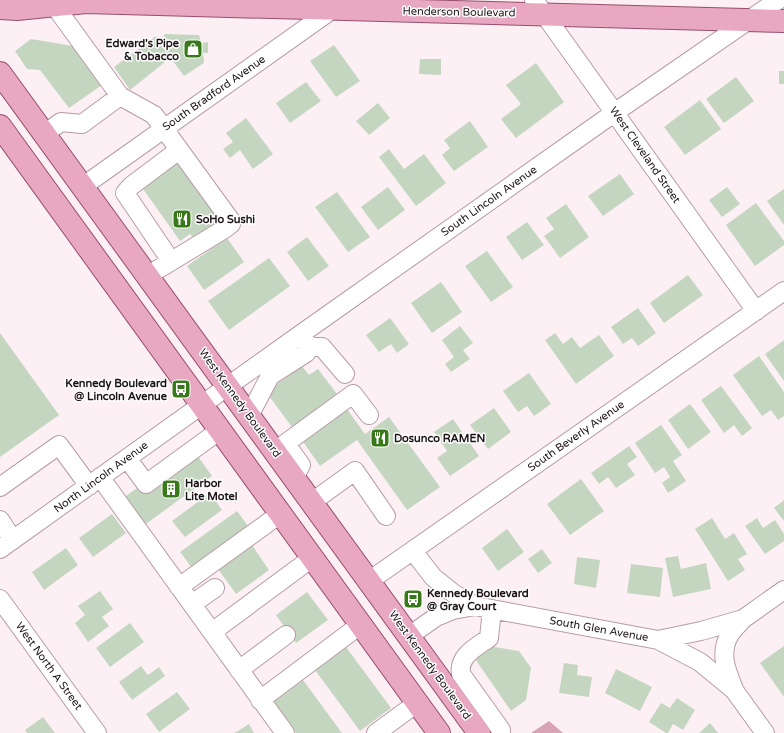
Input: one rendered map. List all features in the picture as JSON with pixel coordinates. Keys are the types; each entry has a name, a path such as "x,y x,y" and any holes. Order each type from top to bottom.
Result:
{"main road":[{"name":"Henderson Boulevard","path":"0,8 17,9 84,1 539,7 784,21"},
{"name":"West Kennedy Boulevard","path":"0,73 249,416 280,448 294,478 479,733"},
{"path":"0,126 439,733"}],"street":[{"name":"South Lincoln Avenue","path":"201,404 267,357 305,344 614,113 778,0"},
{"name":"South Bradford Avenue","path":"82,187 340,4"},
{"path":"54,5 120,96 154,116 164,128 231,221 226,228 147,276"},
{"name":"West Cleveland Street","path":"539,7 756,311"},
{"path":"44,134 62,122 82,124 120,96"},
{"path":"171,261 126,193 131,186 179,150"},
{"name":"South Beverly Avenue","path":"369,581 784,291"},
{"path":"249,416 270,376 305,344 322,347 345,374"},
{"path":"267,357 270,376"},
{"path":"280,448 353,394 369,415"},
{"name":"North Lincoln Avenue","path":"7,544 201,404"},
{"path":"127,458 146,484 220,430"},
{"path":"0,487 59,445 94,481 179,587 284,733"},
{"path":"312,502 355,471 386,516"},
{"path":"179,587 280,514"},
{"path":"0,520 7,544"},
{"name":"South Glen Avenue","path":"413,551 433,577 453,594 483,608"},
{"path":"212,632 312,558"},
{"path":"192,604 215,588"},
{"name":"South Glen Avenue","path":"408,636 436,617 453,610 483,608 658,640 701,631 743,619 784,590"},
{"name":"West North A Street","path":"0,599 97,733"},
{"path":"483,608 489,638 464,657 460,666 461,674 501,730 501,733"},
{"path":"734,690 725,665 725,648 729,636 743,619"},
{"path":"260,700 360,625"},
{"path":"239,670 286,635"},
{"path":"658,640 700,662 734,690 765,733"},
{"path":"376,733 417,703"}],"shaded area":[{"path":"549,721 563,733 531,733"}],"building":[{"path":"164,34 199,35 201,43 208,42 208,53 203,53 204,63 184,76 165,50"},
{"path":"156,36 170,58 130,90 114,67"},
{"path":"31,39 73,46 77,43 105,83 69,108 40,70 27,69 15,51"},
{"path":"334,45 360,81 336,97 310,61"},
{"path":"420,59 441,59 441,75 419,74"},
{"path":"536,63 564,102 516,138 501,119 521,104 506,85"},
{"path":"779,71 784,71 784,84 779,84"},
{"path":"736,77 754,101 724,123 706,99"},
{"path":"306,82 321,101 290,123 276,103"},
{"path":"700,100 721,129 685,155 664,127"},
{"path":"378,103 390,118 369,135 356,121"},
{"path":"246,118 273,154 253,169 240,150 230,158 223,149 233,142 226,133"},
{"path":"470,121 488,147 454,171 442,155 450,148 444,140"},
{"path":"389,149 404,169 424,154 446,183 416,206 379,157"},
{"path":"179,158 225,222 197,243 190,234 180,241 141,186"},
{"path":"620,174 634,194 603,216 588,196"},
{"path":"388,187 405,210 378,230 361,207"},
{"path":"727,187 740,204 722,217 709,200"},
{"path":"784,189 784,225 767,201"},
{"path":"337,192 370,237 348,252 315,207"},
{"path":"756,203 784,241 784,245 755,266 726,225"},
{"path":"566,204 589,237 560,258 544,236 554,229 546,218"},
{"path":"527,222 544,245 522,260 506,237"},
{"path":"307,237 329,266 308,281 287,252"},
{"path":"227,238 244,262 204,290 187,266"},
{"path":"487,251 513,287 491,302 465,266"},
{"path":"269,258 290,286 229,330 208,301"},
{"path":"688,275 703,295 664,323 650,303"},
{"path":"441,282 462,312 432,333 411,303"},
{"path":"638,308 656,333 638,346 632,338 623,344 611,327"},
{"path":"390,318 409,344 397,353 391,344 379,352 366,335"},
{"path":"460,326 473,343 463,350 470,359 451,372 445,364 454,357 442,340"},
{"path":"0,333 59,415 0,457"},
{"path":"555,333 563,344 572,337 580,348 599,335 614,356 576,384 545,340"},
{"path":"784,340 784,381 765,354"},
{"path":"759,356 784,392 784,416 778,420 771,410 762,416 733,375"},
{"path":"302,366 309,375 318,369 340,398 295,431 266,392"},
{"path":"529,373 551,404 534,416 527,406 518,412 503,391"},
{"path":"721,386 752,428 742,436 734,425 724,433 701,400"},
{"path":"690,404 711,432 688,449 668,420"},
{"path":"344,405 365,434 389,417 440,487 407,510 357,440 320,466 299,436"},
{"path":"494,408 511,432 488,449 470,425"},
{"path":"453,419 479,456 450,476 437,458 447,451 434,432"},
{"path":"661,425 682,455 673,461 686,481 668,493 662,483 670,477 664,467 655,473 635,443"},
{"path":"629,446 637,457 627,464 635,475 616,488 608,477 599,484 591,473"},
{"name":"Harbor Lite Motel","path":"197,455 212,476 143,526 123,498 140,486 145,493"},
{"path":"581,479 604,511 570,535 547,504"},
{"path":"210,493 222,510 185,537 172,521"},
{"path":"784,500 784,521 774,508"},
{"path":"237,511 251,530 195,572 180,552"},
{"path":"112,514 126,533 93,557 79,538"},
{"path":"712,518 725,539 734,533 747,554 738,559 745,570 728,581 695,529"},
{"path":"757,518 763,528 775,520 784,534 784,541 765,554 745,526"},
{"path":"507,529 524,552 498,571 482,548"},
{"path":"252,545 269,570 236,594 218,569"},
{"path":"66,548 78,565 44,590 32,572"},
{"path":"542,549 552,563 538,573 528,559"},
{"path":"678,556 681,569 706,563 711,589 673,597 665,558"},
{"path":"577,557 600,560 596,588 574,584"},
{"path":"631,564 663,568 660,597 627,593"},
{"path":"100,591 113,609 102,617 109,626 88,642 75,623 85,615 78,606"},
{"path":"307,592 328,620 296,643 276,615"},
{"path":"130,623 144,642 110,667 96,648"},
{"path":"488,646 519,651 531,668 526,700 511,711 473,656"},
{"path":"784,646 784,697 760,663"},
{"path":"346,647 391,708 360,731 315,670"},
{"path":"564,663 578,665 577,675 592,677 589,697 559,693"},
{"path":"141,666 148,675 159,667 165,676 132,700 119,682"},
{"path":"616,669 652,687 640,711 605,693"},
{"path":"303,680 342,733 296,733 273,702"},
{"path":"177,692 190,709 159,732 146,714"},
{"path":"677,698 695,710 683,730 673,724 668,733 666,733 649,722 661,703 670,708"},
{"path":"43,717 55,733 27,733 25,730"},
{"path":"710,723 718,733 699,733"},
{"path":"249,724 254,733 234,733 238,731"}],"place":[{"name":"Edward's Pipe & Tobacco","path":"193,49"},
{"name":"SoHo Sushi","path":"182,219"},
{"name":"Kennedy Boulevard @ Lincoln Avenue","path":"181,389"},
{"name":"Dosunco RAMEN","path":"380,438"},
{"name":"Harbor Lite Motel","path":"171,489"},
{"name":"Kennedy Boulevard @ Gray Court","path":"413,599"}]}
